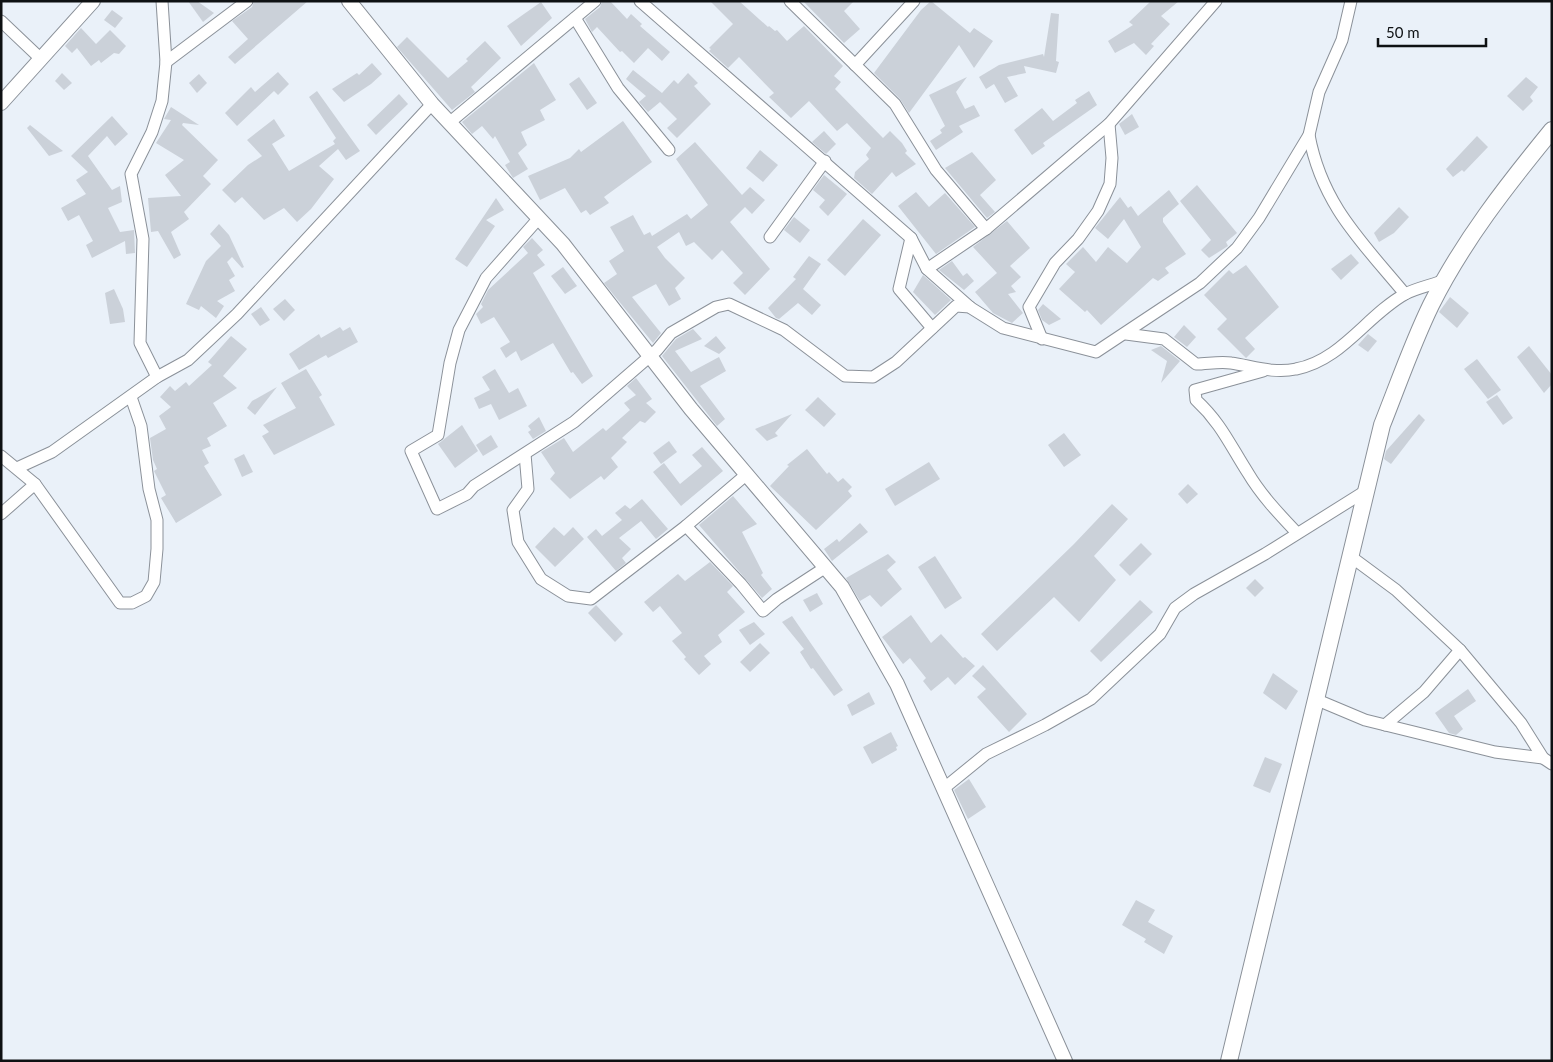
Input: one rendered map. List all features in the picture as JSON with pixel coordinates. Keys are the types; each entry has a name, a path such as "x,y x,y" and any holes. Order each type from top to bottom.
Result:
{"main road":[{"path":"1228,1061 1364,492 1382,425 1415,340 1445,280 1498,195 1552,130"}],"street":[{"path":"1,102 93,1"},
{"path":"157,377 140,343 144,239 132,174 152,132 162,101 166,62 162,1"},
{"path":"166,62 247,1"},
{"path":"349,1 449,124 563,244 648,355 842,587 897,684 1065,1061"},
{"path":"449,124 595,1"},
{"path":"640,1 911,238 927,269 971,308 1003,328 1096,352 1126,334 1200,283 1237,248 1259,218 1309,135 1319,92 1342,40 1351,1"},
{"path":"790,1 895,104 936,170 986,229"},
{"path":"855,65 914,1"},
{"path":"927,269 986,229 1109,124 1216,1"},
{"path":"575,18 618,88 669,150"},
{"path":"1,21 41,59"},
{"path":"17,468 52,452 157,377 188,360 237,314 432,104"},
{"path":"1042,339 1029,307 1055,263 1078,239 1098,211 1110,184 1112,158 1109,124"},
{"path":"1309,135 1314,160 1335,207 1362,245 1405,294"},
{"path":"770,237 825,161"},
{"path":"539,218 486,278 458,330 450,363 438,435 411,451 438,509 468,494 474,486 574,422 648,355 657,350 671,333 716,307 730,304 784,330 845,376 873,377 896,362 956,306 963,305 971,308"},
{"path":"911,238 899,289 932,328"},
{"path":"1126,334 1164,339 1196,364 1228,362 1268,370 1295,370 1323,359 1344,346 1379,313 1405,294 1445,280"},
{"path":"1268,370 1196,390 1196,400 1214,416 1248,474 1270,503 1297,533"},
{"path":"1,456 35,484 120,603 132,603 146,596 154,582 157,520 149,489 142,426 131,397"},
{"path":"525,454 528,489 513,510 518,542 541,579 568,596 591,599 686,526 747,474"},
{"path":"1,514 35,484"},
{"path":"944,789 986,754 1045,726 1091,699 1160,634 1175,608 1194,594 1265,554 1364,492"},
{"path":"686,526 741,584 763,611 777,599 826,567"},
{"path":"1350,556 1396,590 1460,650 1521,723 1547,761"},
{"path":"1385,725 1424,692 1460,650"},
{"path":"1315,700 1365,720 1495,752 1547,761"}],"building":[{"path":"188,1 197,1 214,13 203,22"},
{"path":"254,1 308,1 235,64 228,57 248,39 232,21 252,7"},
{"path":"602,1 610,1 627,19 631,14 642,24 640,26 670,52 662,61 648,48 634,63 622,51 620,52 597,27 592,32 585,19 600,7"},
{"path":"710,1 739,1 768,27 775,31 777,30 787,41 804,26 843,66 834,76 841,82 835,89 883,138 890,131 902,143 907,151 905,153 916,164 896,177 892,172 872,194 854,178 855,172 869,159 866,155 871,148 847,123 837,131 809,101 791,118 769,97 774,93 739,57 728,68 709,51 711,49 709,48 733,24"},
{"path":"803,1 854,1 844,11 860,29 844,43"},
{"path":"931,1 970,33 974,28 993,41 974,68 959,45 909,113 900,99 874,73 921,10"},
{"path":"1151,1 1179,1 1161,16 1170,24 1151,44 1154,46 1146,55 1134,43 1115,53 1108,41 1133,25 1129,22"},
{"path":"541,2 552,18 521,46 507,26"},
{"path":"112,10 123,18 115,28 104,20"},
{"path":"1051,13 1059,14 1056,61 1059,62 1056,73 1024,66 1026,73 1007,77 1018,96 1005,103 994,84 986,89 979,77 999,65 1043,54 1044,57"},
{"path":"81,28 96,44 110,30 126,46 119,54 114,53 101,63 99,60 91,66 77,48 72,53 65,46"},
{"path":"407,37 448,78 468,61 466,59 485,41 501,58 471,87 475,92 452,110 397,47"},
{"path":"372,63 382,74 371,84 344,102 332,89 357,73 359,75"},
{"path":"534,63 556,100 540,110 545,120 521,132 527,145 518,153 528,169 513,178 505,165 510,162 495,136 493,139 482,126 472,134 462,122"},
{"path":"633,70 662,93 674,80 678,84 688,73 698,83 694,86 711,104 677,138 667,128 677,119 660,102 648,112 639,102 646,96 626,79"},
{"path":"278,72 289,84 278,95 274,91 237,126 225,113 251,87 255,92"},
{"path":"62,73 72,83 64,90 55,81"},
{"path":"199,74 207,83 197,93 189,83"},
{"path":"579,77 597,103 587,110 569,84"},
{"path":"967,77 956,92 965,109 974,105 980,116 959,126 963,132 936,150 930,141 942,133 940,130 945,126 929,95"},
{"path":"1526,77 1538,87 1530,97 1533,101 1523,111 1507,96"},
{"path":"317,91 360,151 346,160 338,149 319,166 334,179 311,209 297,222 284,208 264,220 242,197 235,203 222,190 248,165 262,156 247,140 274,119 285,136 272,144 289,171 335,144 333,141 336,138 309,97"},
{"path":"1089,91 1097,105 1043,143 1045,146 1032,155 1014,130 1042,108 1053,121 1077,103 1075,100"},
{"path":"399,94 408,104 376,135 367,125"},
{"path":"171,107 199,125 183,123 182,125 218,160 203,176 211,184 184,212 189,219 171,232 181,255 174,259 158,231 151,232 148,198 181,196 165,175 184,160 156,143 171,120 164,119"},
{"path":"1132,114 1139,127 1125,135 1119,124"},
{"path":"112,116 128,134 115,146 107,136 88,156 112,190 120,186 122,202 108,208 120,232 134,230 135,253 126,254 125,241 92,258 86,245 93,241 79,215 68,221 61,208 86,194 76,180 88,172 71,156"},
{"path":"623,121 652,162 604,197 609,203 590,215 586,210 581,213 565,188 540,200 528,176 570,158 579,149 581,152"},
{"path":"30,125 63,151 49,156 27,128"},
{"path":"824,131 836,144 826,154 812,142"},
{"path":"1477,136 1488,147 1464,172 1462,170 1453,177 1446,169"},
{"path":"695,142 742,195 750,187 765,200 752,214 745,207 730,222 770,269 745,295 733,283 743,273 722,250 712,260 694,242 686,246 679,232 657,247 685,278 675,288 681,299 669,306 656,284 632,297 661,333 653,343 604,283 617,274 609,261 624,251 610,227 633,215 644,235 650,232 652,236 687,214 691,219 708,205 676,159"},
{"path":"760,150 778,165 763,182 746,168"},
{"path":"972,152 996,180 980,195 995,212 987,218 945,168"},
{"path":"824,175 847,194 828,216 819,207 825,200 813,190"},
{"path":"1197,185 1237,233 1226,242 1228,246 1209,258 1201,250 1211,240 1180,201"},
{"path":"1169,190 1179,204 1163,218 1163,222 1186,254 1165,268 1169,273 1158,281 1153,278 1101,325 1087,310 1085,312 1059,289 1075,272 1066,264 1083,247 1096,262 1108,247 1127,263 1141,247 1124,219 1108,239 1095,228 1120,197 1128,208 1131,206 1138,216"},
{"path":"916,192 929,207 945,193 975,227 936,254 898,206"},
{"path":"496,198 504,210 486,220 495,226 467,267 455,259"},
{"path":"1399,207 1409,217 1394,233 1379,242 1374,233"},
{"path":"794,217 810,230 800,243 784,230"},
{"path":"863,219 881,235 845,276 827,260"},
{"path":"1007,221 1030,248 1010,266 1021,277 1011,286 1016,292 1008,294 1023,313 1012,323 993,313 975,292 997,273 973,247"},
{"path":"219,224 229,235 244,267 242,268 232,257 227,262 235,276 229,280 235,291 217,301 224,306 216,318 201,306 199,310 186,304 206,261 221,246 210,234"},
{"path":"532,238 543,250 537,255 545,265 533,273 593,376 582,384 573,372 571,373 553,343 521,361 516,351 506,358 500,348 510,342 494,317 481,324 476,314 483,307 481,304 488,290 528,253 523,247"},
{"path":"1351,254 1359,263 1341,280 1331,269"},
{"path":"809,256 821,264 803,289 821,305 812,315 798,303 779,319 776,318 768,308 796,279 793,277"},
{"path":"952,261 963,276 967,273 974,281 964,290 939,270"},
{"path":"1246,265 1279,307 1245,338 1255,349 1246,358 1217,329 1227,319 1204,295 1229,270 1233,274"},
{"path":"563,267 577,286 565,294 551,276"},
{"path":"923,275 951,300 935,315 913,292"},
{"path":"114,289 123,309 125,322 110,324 105,293"},
{"path":"1450,297 1469,313 1457,328 1439,312"},
{"path":"285,299 295,310 284,321 273,309"},
{"path":"1043,304 1061,319 1049,325 1042,320 1038,310"},
{"path":"261,307 270,320 260,326 251,314"},
{"path":"1184,325 1196,337 1187,347 1174,337"},
{"path":"340,327 343,331 350,327 358,342 328,358 326,355 299,370 289,354 319,334 321,338"},
{"path":"693,329 702,339 675,351 691,372 719,357 726,371 700,386 725,419 717,426 662,356 676,339"},
{"path":"1368,334 1377,341 1368,352 1358,345"},
{"path":"231,336 247,349 223,376 237,388 213,403 227,426 207,438 211,446 202,450 209,463 204,466 222,495 176,523 161,498 166,495 154,471 157,469 153,460 150,438 166,429 159,416 171,407 160,397 170,386 175,391 186,382 189,386 212,365 208,362"},
{"path":"716,336 726,348 719,354 704,346"},
{"path":"1161,346 1180,361 1161,383 1167,361 1151,350"},
{"path":"1529,346 1552,375 1552,384 1544,393 1517,357"},
{"path":"1477,359 1501,390 1488,399 1464,369"},
{"path":"306,369 322,395 319,397 335,425 274,455 262,436 269,432 263,425 296,408 281,383"},
{"path":"495,369 509,393 518,388 527,406 499,420 491,404 479,409 474,398 490,390 482,377"},
{"path":"636,378 652,399 646,403 656,412 645,423 640,421 622,438 627,442 611,458 618,467 604,480 601,476 570,499 550,479 555,473 541,452 564,438 573,452 603,428 606,431 630,410 624,403 636,395 627,386"},
{"path":"277,387 255,415 247,408 252,401"},
{"path":"1497,395 1513,418 1503,425 1486,402"},
{"path":"818,397 836,414 824,427 805,410"},
{"path":"792,414 775,433 778,436 767,441 755,429"},
{"path":"1419,414 1425,420 1391,464 1384,459 1386,451"},
{"path":"539,417 546,431 533,439 528,432 531,430 528,426"},
{"path":"462,425 478,451 455,468 438,444"},
{"path":"1064,433 1081,455 1064,467 1048,445"},
{"path":"491,435 498,447 483,456 476,445"},
{"path":"669,441 677,452 661,464 653,453"},
{"path":"702,447 723,471 681,506 653,472 664,463 680,484 702,466 692,455"},
{"path":"807,449 827,474 829,472 838,482 843,478 852,487 848,491 852,496 816,530 770,486 789,466 787,465"},
{"path":"244,454 253,472 242,477 234,459"},
{"path":"929,462 940,479 895,506 885,489"},
{"path":"1188,484 1198,494 1187,504 1178,494"},
{"path":"733,496 757,524 742,532 763,573 761,575 772,589 762,598 699,525"},
{"path":"642,499 668,529 656,539 641,521 619,538 631,549 622,558 626,563 616,571 587,537 596,529 602,536 622,520 615,513 625,505 630,509"},
{"path":"1112,504 1128,519 1094,556 1116,580 1079,622 1054,597 997,651 981,634 1074,544"},
{"path":"860,523 868,532 832,561 824,549 837,539 839,542"},
{"path":"554,527 564,536 573,527 584,539 555,567 535,547"},
{"path":"1141,543 1152,554 1130,576 1119,565"},
{"path":"888,554 896,562 887,570 902,589 881,607 870,595 860,601 846,578"},
{"path":"935,556 962,598 945,609 918,567"},
{"path":"710,562 733,586 727,592 745,612 718,635 722,642 704,656 711,664 699,675 684,659 686,657 672,641 682,633 660,606 653,612 644,602 678,574 685,581"},
{"path":"1255,579 1264,588 1255,597 1246,588"},
{"path":"817,593 823,604 810,612 803,600"},
{"path":"1140,600 1153,612 1101,662 1090,651"},
{"path":"596,605 623,634 615,642 588,613"},
{"path":"911,615 931,643 941,634 963,658 965,657 975,666 955,685 948,677 931,691 923,681 926,678 910,658 903,664 882,637"},
{"path":"792,616 843,690 834,696 813,668 811,669 800,652 804,649 782,622"},
{"path":"754,622 765,634 750,645 739,630"},
{"path":"760,643 770,653 750,672 740,662"},
{"path":"983,665 1027,714 1009,732 977,697 986,689 972,676"},
{"path":"1273,673 1298,691 1286,710 1263,693"},
{"path":"1468,689 1476,701 1454,716 1463,729 1456,735 1449,733 1435,713"},
{"path":"869,692 875,704 852,716 847,705"},
{"path":"891,732 898,746 896,747 897,750 872,764 863,747"},
{"path":"1265,757 1282,764 1270,793 1253,786"},
{"path":"969,779 986,807 968,819 954,790"},
{"path":"1136,900 1155,910 1148,922 1173,936 1164,954 1144,942 1146,939 1122,925"}]}
